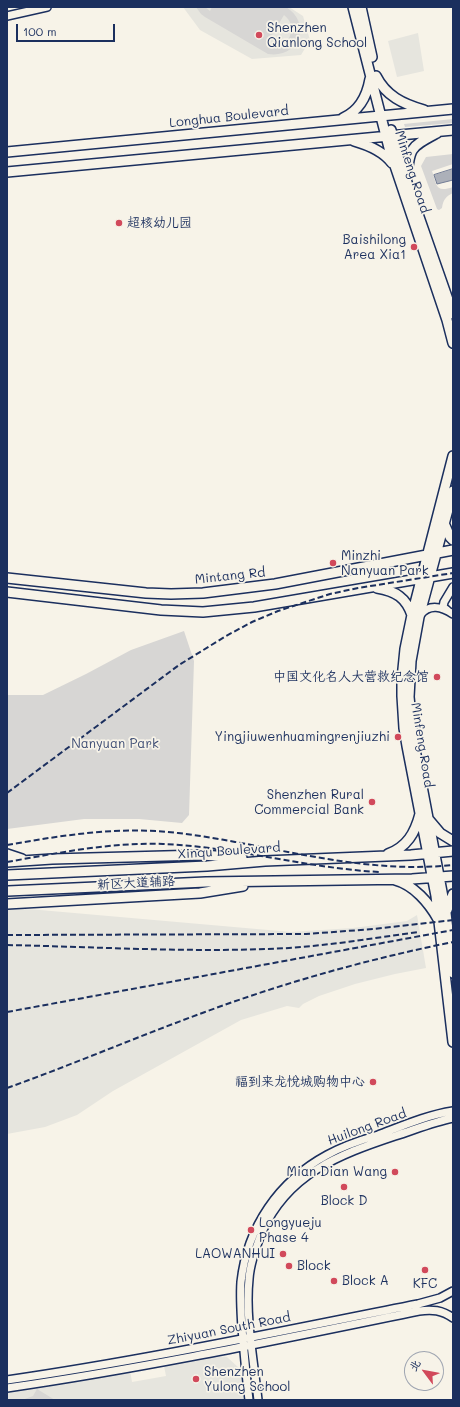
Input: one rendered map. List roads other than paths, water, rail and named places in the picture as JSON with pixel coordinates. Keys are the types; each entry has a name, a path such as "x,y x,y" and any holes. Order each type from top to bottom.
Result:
{"main road":[{"name":"Minfeng Road","path":"353,7 373,76 396,168 447,320 453,343"},
{"name":"Minfeng Road","path":"361,7 373,76"},
{"path":"338,120 350,114 360,105 373,76 392,97 415,107 433,111"},
{"name":"Longhua Boulevard","path":"7,152 453,109"},
{"path":"7,172 453,130"},
{"path":"407,181 409,157 412,150 418,143 440,131"},
{"name":"Minfeng Road","path":"389,136 407,181 453,314"},
{"path":"344,140 361,143 375,149 387,157 396,168"},
{"name":"Minfeng Road","path":"453,456 432,554 415,616 408,633 403,665 402,702 404,728 420,812 432,853 446,913 453,973"},
{"name":"Minfeng Road","path":"432,554 444,523 453,491"},
{"path":"444,523 450,537 453,540"},
{"name":"Mintang Rd","path":"8,578 146,593 203,593 275,584 453,550"},
{"path":"10,593 161,610 203,612 254,607 453,573"},
{"path":"370,587 394,593 403,599 415,616"},
{"name":"Minfeng Road","path":"415,616 409,697 414,744 428,818 432,853"},
{"path":"383,856 396,851 411,837 417,824 420,812"},
{"path":"428,818 440,833 453,841"},
{"name":"Xinqu Boulevard","path":"7,875 207,866 265,861 383,856 453,851"},
{"path":"7,854 27,860"},
{"path":"7,862 27,860 202,855 265,861"},
{"path":"8,891 206,882 390,879 453,876"},
{"name":"Minfeng Road","path":"437,877 440,921 453,1042"},
{"path":"390,879 405,884 419,895 440,921"},
{"name":"新区大道辅路","path":"7,904 200,893 265,881"},
{"path":"446,913 453,894"}],"street":[{"path":"7,16 47,7"},
{"path":"450,612 444,608 443,603 453,587"},
{"path":"415,616 433,607 440,607 450,612"},
{"name":"Huilong Road","path":"250,1400 243,1343 241,1295 245,1260 252,1236 258,1224 281,1190 302,1171 340,1148 436,1115 453,1111"},
{"name":"Huilong Road","path":"258,1400 248,1291 251,1265 259,1240 274,1210 285,1195 306,1176 335,1159 365,1146 453,1118"},
{"name":"Zhiyuan South Road","path":"7,1388 76,1378 243,1343 418,1304 440,1298 453,1290"},
{"name":"Zhiyuan South Road","path":"252,1341 423,1311 434,1310 442,1312 453,1318"},
{"name":"Zhiyuan South Road","path":"7,1380 243,1343"}],"railway":[{"path":"7,793 179,665 252,622 278,611 330,594 358,588 453,573"},
{"path":"7,845 71,835 113,831 156,831 212,838 315,857 383,866 418,867 453,865"},
{"path":"7,862 104,846 163,844 217,849 352,870 379,872"},
{"path":"7,935 306,934 374,929 453,920"},
{"path":"7,1012 453,930"},
{"path":"7,945 183,950 289,948 418,932"},
{"path":"7,1088 235,1001 328,972 453,942"}],"place":[{"name":"Shenzhen Qianlong School","path":"259,35"},
{"name":"超核幼儿园","path":"119,223"},
{"name":"Baishilong Area Xia1","path":"414,247"},
{"name":"Minzhi Nanyuan Park","path":"333,563"},
{"name":"中国文化名人大营救纪念馆","path":"437,677"},
{"name":"Yingjiuwenhuamingrenjiuzhi","path":"398,737"},
{"name":"Shenzhen Rural Commercial Bank","path":"372,802"},
{"name":"福到来龙悦城购物中心","path":"373,1082"},
{"name":"Mian Dian Wang","path":"395,1172"},
{"name":"Block D","path":"344,1187"},
{"name":"Longyueju Phase 4","path":"251,1230"},
{"name":"LAOWANHUI","path":"283,1254"},
{"name":"Block","path":"289,1266"},
{"name":"KFC","path":"425,1270"},
{"name":"Block A","path":"334,1281"},
{"name":"Shenzhen Yulong School","path":"196,1379"}],"park label":[{"name":"Nanyuan Park","path":"115,744"}]}
